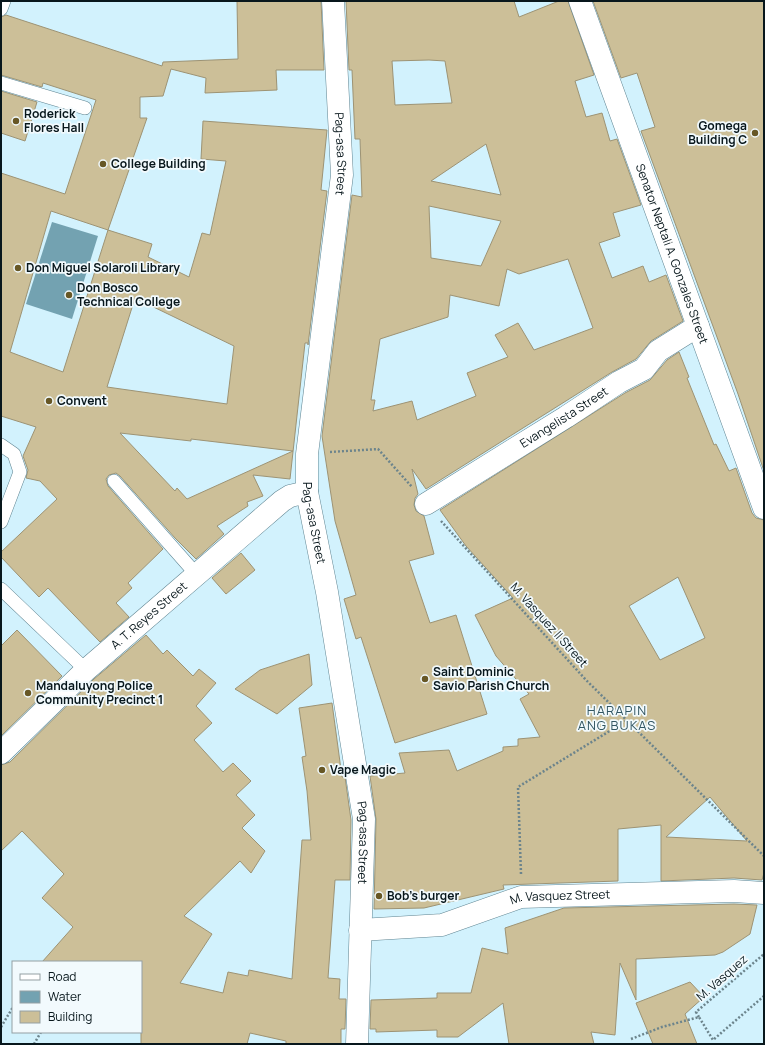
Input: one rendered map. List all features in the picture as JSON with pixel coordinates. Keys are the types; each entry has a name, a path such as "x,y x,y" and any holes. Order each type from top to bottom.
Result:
{"street":[{"name":"Pag-asa Street","path":"333,1 342,175 307,454 307,492 327,592 364,819 357,1044"},
{"name":"Senator Neptali A. Gonzales Street","path":"580,1 764,508"},
{"name":"Evangelista Street","path":"426,504 566,418 619,382 644,369 658,351 698,326"},
{"name":"A. T. Reyes Street","path":"2,751 86,670 196,574 282,501 290,496 307,492"},
{"name":"M. Vasquez Street","path":"360,930 442,925 521,897 734,891 764,893"}],"lane":[{"path":"1,9 4,1"},
{"path":"1,83 85,108"},
{"path":"1,444 14,454 20,472 1,522"},
{"path":"114,481 196,574"},
{"path":"1,589 86,670"}],"path":[{"name":"M. Vasquez II Street","path":"307,454 378,449 586,680 764,856"},
{"path":"521,897 518,787 626,721"},
{"name":"M. Vasquez","path":"764,954 696,1012 713,1040 764,996"},
{"path":"1,1027 12,1009"},
{"name":"M. Vasquez","path":"631,1039 662,1027 699,1017"},
{"path":"34,1044 40,1033"}],"water":[{"path":"52,222 98,236 72,319 26,304"}],"building":[{"path":"237,1 321,1 324,70 276,70 277,90 205,93 206,78 171,69 163,96 140,97 140,118 147,118 108,230 152,244 148,257 189,277 202,233 210,235 226,161 201,159 203,121 327,130 321,190 327,191 308,345 308,343 305,343 290,479 253,475 263,496 247,502 248,506 217,526 224,534 196,559 175,538 120,476 116,473 109,475 106,479 108,486 163,549 128,583 132,588 116,603 129,617 100,642 48,588 39,597 1,557 1,552 57,499 40,481 26,478 28,470 23,456 36,427 1,416 1,173 65,194 96,100 43,83 42,87 1,75 1,17 6,15 162,66 163,62 238,59","holes":["51,211 108,230 63,372 10,352","135,298 234,346 227,404 107,387","120,433 191,441 191,439 293,451 187,499 177,488 175,491"]},
{"path":"346,1 514,1 519,17 559,1 568,1 594,75 575,81 586,117 602,113 610,141 617,139 641,205 613,213 620,236 599,243 612,278 643,266 649,282 666,275 683,321 651,341 636,359 612,372 426,489 412,469 418,494 415,498 414,505 416,511 424,516 434,554 409,561 430,623 456,615 487,714 395,743 361,637 356,639 344,599 356,595 335,521 322,436 352,195 362,197 360,139 355,139 352,70 349,70","holes":["392,61 445,61 452,103 395,105","486,144 501,195 431,181","429,206 501,221 481,266 431,258","568,259 593,328 534,350 518,323 495,335 508,357 467,373 476,396 417,420 412,401 373,411 375,400 371,400 380,339 448,317 450,295 499,306 507,269 519,274"]},
{"path":"593,1 764,1 764,471 738,394 641,131 655,127 637,73 621,78"},
{"name":"Roderick Flores Hall","path":"1,91 37,102 25,141 1,133"},
{"path":"679,352 689,377 687,378 714,445 716,444 729,471 736,468 752,513 756,518 764,520 764,873 762,880 734,878 661,881 661,825 618,829 618,881 503,885 504,889 424,908 374,909 376,819 370,776 405,773 399,753 449,750 457,771 503,751 503,747 518,746 518,739 540,737 520,699 529,694 496,656 475,615 513,598 466,546 440,510 625,393 650,380 667,360","holes":["678,577 705,638 660,660 629,606","710,797 747,841 666,837"]},
{"path":"241,553 255,570 226,594 212,578"},
{"path":"17,630 62,676 1,736 1,646"},
{"path":"146,635 163,654 167,650 193,676 199,669 216,683 196,706 212,723 194,740 223,772 233,763 251,781 236,795 255,815 242,828 265,851 251,873 240,861 184,916 212,934 180,983 223,993 228,972 248,976 249,970 292,979 302,840 311,840 307,791 302,757 306,756 299,708 332,703 342,777 345,777 351,820 350,880 335,880 328,978 340,979 339,999 346,999 345,1029 341,1029 341,1044 286,1044 286,1041 250,1033 247,1044 141,1044 142,961 43,961 73,927 42,898 64,874 22,831 1,851 1,765 10,762 94,679"},
{"path":"309,654 312,685 277,714 235,689 260,670"},
{"path":"734,904 757,905 750,934 723,952 715,955 636,959 636,1000 620,963 615,1035 591,1032 594,1044 509,1044 503,1003 458,1037 437,1037 437,1030 376,1032 376,1029 370,1029 371,1000 437,998 437,993 471,993 482,948 508,954 505,928 564,908"},
{"path":"690,982 704,997 685,1014 697,1044 653,1044 636,1003"}],"place":[{"name":"Roderick Flores Hall","path":"16,121"},
{"name":"Gomega Building C","path":"755,133"},
{"name":"College Building","path":"103,164"},
{"name":"Don Miguel Solaroli Library","path":"18,268"},
{"name":"Don Bosco Technical College","path":"69,295"},
{"name":"Convent","path":"49,401"},
{"name":"Saint Dominic Savio Parish Church","path":"425,679"},
{"name":"Mandaluyong Police Community Precinct 1","path":"28,693"},
{"name":"Vape Magic","path":"322,770"},
{"name":"Bob's burger","path":"379,896"}],"district":[{"name":"HARAPIN ANG BUKAS","path":"617,718"}]}
